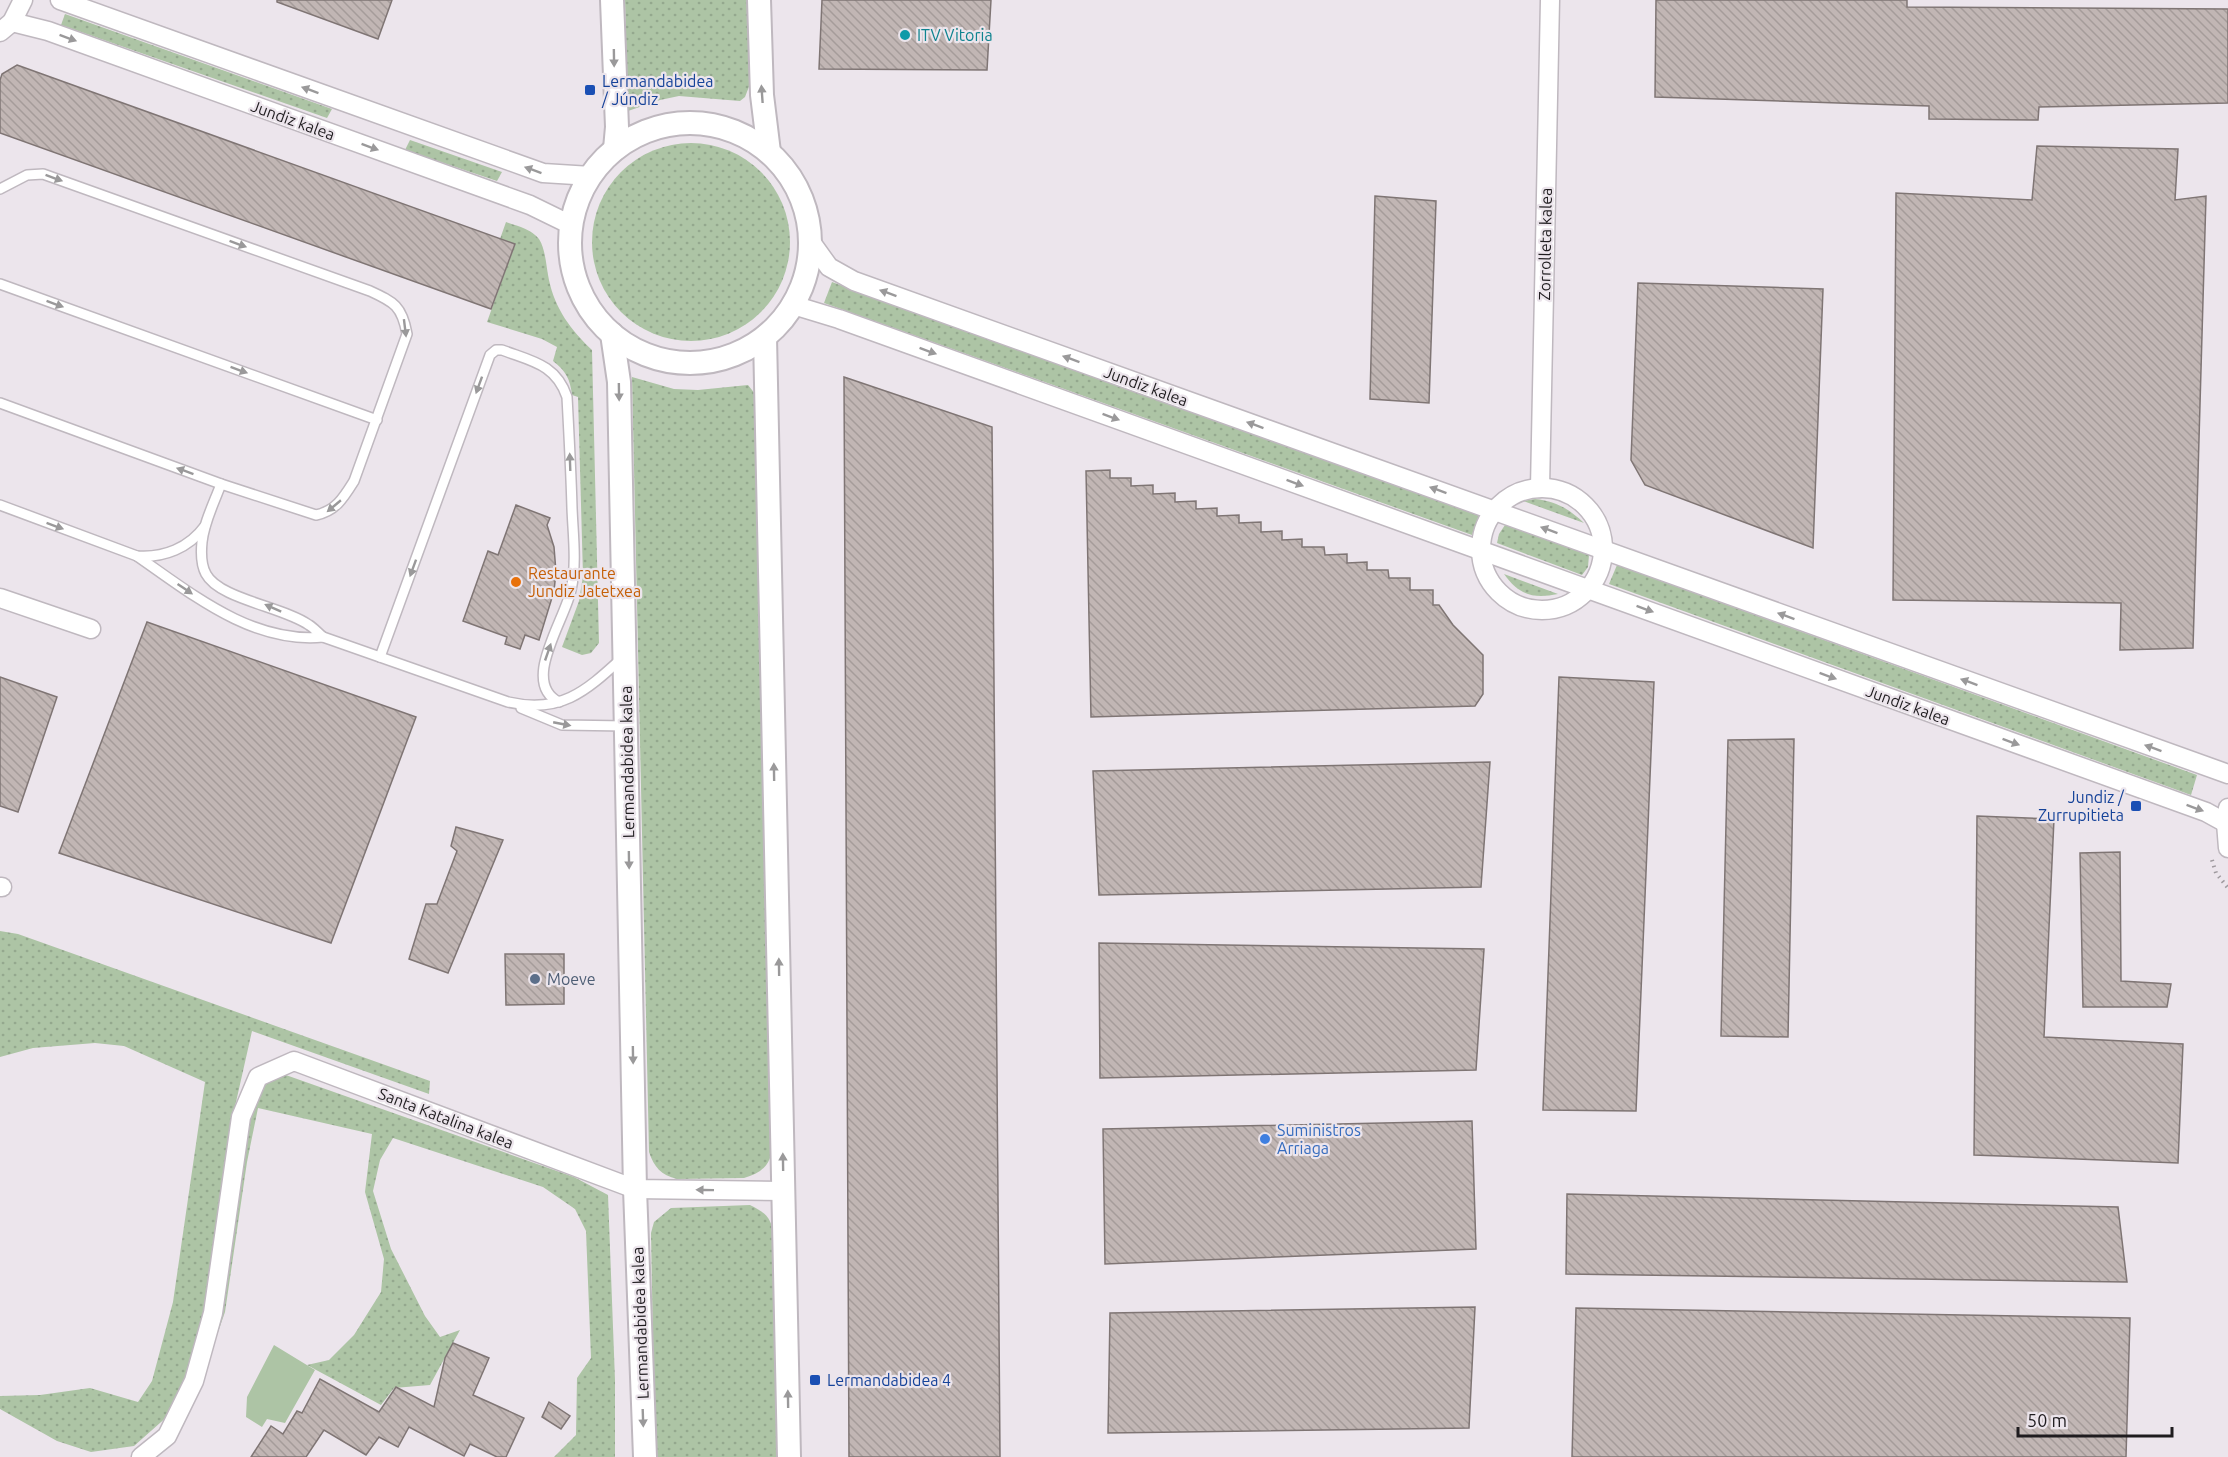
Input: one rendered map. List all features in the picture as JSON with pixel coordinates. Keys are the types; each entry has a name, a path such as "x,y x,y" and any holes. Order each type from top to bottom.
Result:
{"street":[{"path":"6,27 23,0"},
{"name":"Jundiz kalea","path":"60,0 543,173 591,176"},
{"path":"612,0 617,128 615,149"},
{"path":"759,0 762,95 769,152"},
{"name":"Zorrolleta kalea","path":"1540,488 1550,0"},
{"name":"Jundiz kalea","path":"6,27 48,32 531,205 572,225"},
{"path":"676,123 710,124 741,134 769,152 792,177 806,208 811,242 807,275 793,305 765,337 742,351 716,360 688,363 661,360 635,350 612,334 591,310 574,274 570,250 572,225 578,199 591,176 615,149 644,132 676,123"},
{"name":"Jundiz kalea","path":"811,242 829,267 854,281 2228,774"},
{"name":"Jundiz kalea","path":"793,305 839,319 2206,812 2227,816"},
{"name":"Lermandabidea kalea","path":"612,334 619,382 635,1189 645,1457"},
{"path":"765,337 789,1457"},
{"path":"1540,488 1558,490 1592,512 1601,530 1604,550 1590,589 1581,599 1567,606 1538,611 1514,604 1496,589 1484,567 1480,550 1483,534 1493,510 1507,497 1522,489 1540,488"},
{"path":"0,598 91,629"},
{"path":"2227,816 2228,848"},
{"name":"Santa Katalina kalea","path":"141,1457 167,1436 194,1381 213,1313 241,1117 258,1077 294,1061 635,1189"},
{"path":"635,1189 784,1191"}],"lane":[{"path":"0,189 27,176 43,174 370,291 391,301 401,314 407,334 354,481 342,500 329,512 316,515 221,484 0,403"},
{"path":"0,284 377,420"},
{"path":"380,657 490,355 496,350 502,350 547,368 562,382 567,397 574,564 571,592 545,660 543,681 550,698 559,702"},
{"path":"221,484 202,540 201,557 206,574 216,585 228,592 263,604 308,624 323,638"},
{"path":"0,505 137,556 213,608 234,619 286,637 323,638 508,702 562,725 626,726"},
{"path":"137,556 154,557 169,553 189,543 207,524"},
{"path":"508,702 526,706 549,705 567,700 592,685 625,655"}],"green space":[{"path":"625,0 749,0 750,84 745,97 740,101 679,96 628,111"},
{"path":"65,14 332,109 327,118 61,25"},
{"path":"410,140 502,172 497,181 405,150"},
{"path":"681,143 701,143 738,154 768,179 783,204 790,232 786,271 779,289 754,319 738,330 720,337 701,341 681,341 644,330 614,305 603,289 596,271 592,252 592,232 603,195 628,165 644,154 662,147"},
{"path":"506,222 528,230 539,239 555,300 571,327 592,350 599,643 591,653 582,655 562,647 579,601 583,576 578,397 572,395 567,376 553,361 557,347 542,339 487,322 515,244 500,239"},
{"path":"832,282 1479,515 1472,535 824,303"},
{"path":"632,377 674,389 698,390 748,385 756,395 772,1151 762,1169 744,1178 677,1179 659,1170 649,1152"},
{"path":"1535,499 1562,506 1584,523 1523,501"},
{"path":"1505,525 1589,555 1588,567 1582,575 1497,543 1499,534"},
{"path":"1617,565 2197,775 2191,795 1609,584"},
{"path":"1504,574 1558,594 1541,596 1527,594 1515,587"},
{"path":"0,931 18,934 430,1081 429,1094 252,1031 234,1111 205,1311 186,1381 169,1415 134,1446 91,1452 57,1441 0,1409 0,1396 40,1395 90,1388 138,1402 152,1381 173,1302 205,1082 124,1046 95,1043 33,1048 0,1057"},
{"path":"283,1074 574,1177 608,1195 615,1380 615,1457 554,1457 576,1435 577,1378 591,1358 586,1231 575,1209 543,1187 393,1138 380,1160 373,1191 391,1249 425,1316 440,1337 460,1330 430,1385 394,1388 381,1405 307,1365 329,1360 354,1335 381,1292 384,1259 365,1192 372,1134 258,1108 247,1162 225,1312 217,1335 240,1163 251,1104 265,1085"},
{"path":"750,1205 767,1216 774,1235 779,1457 655,1457 651,1233 654,1222 671,1208"},
{"path":"274,1345 315,1370 285,1423 267,1419 262,1427 246,1417 247,1397"}],"building":[{"path":"277,0 392,0 378,39 277,2"},
{"name":"ITV Vitoria","path":"822,0 991,0 987,70 819,69"},
{"path":"1656,0 1907,0 1907,7 2228,9 2228,103 2039,107 2038,120 1929,119 1929,106 1655,97"},
{"path":"17,65 515,244 491,309 0,133 0,80 2,74"},
{"path":"2037,146 2178,149 2175,200 2206,196 2193,648 2120,650 2121,603 1893,600 1896,193 2032,200"},
{"path":"1375,196 1436,201 1429,403 1370,399"},
{"path":"1638,283 1823,289 1813,548 1645,485 1631,460"},
{"path":"844,377 992,427 1000,1457 849,1457"},
{"path":"1110,470 1110,478 1131,478 1131,486 1153,485 1153,494 1175,493 1175,502 1196,501 1196,509 1217,508 1217,516 1239,515 1239,523 1261,522 1261,532 1282,531 1282,540 1302,539 1302,547 1324,547 1325,555 1347,554 1347,563 1367,562 1367,570 1388,570 1389,578 1410,578 1410,590 1433,590 1433,605 1439,605 1453,625 1483,655 1483,694 1475,706 1091,717 1086,471"},
{"name":"Restaurante Jundiz Jatetxea","path":"516,505 550,518 547,525 554,547 556,572 554,591 539,640 525,635 520,649 505,644 507,637 463,621 488,551 498,555"},
{"path":"147,622 416,717 331,943 59,853"},
{"path":"0,677 57,697 18,812 0,806"},
{"path":"1559,677 1654,682 1636,1111 1543,1110"},
{"path":"1794,739 1788,1037 1721,1036 1728,740"},
{"path":"1490,762 1481,887 1099,895 1093,771"},
{"path":"1977,816 2054,819 2044,1037 2183,1044 2178,1163 1974,1155"},
{"path":"456,827 503,840 448,973 409,959 426,904 437,904 457,851 451,846"},
{"path":"2120,852 2121,981 2171,984 2167,1007 2083,1007 2080,853"},
{"path":"1099,943 1484,949 1476,1070 1100,1078"},
{"name":"Moeve","path":"505,954 564,954 564,1004 506,1005"},
{"path":"1472,1121 1476,1249 1105,1264 1103,1129"},
{"path":"1567,1194 2118,1207 2127,1282 1566,1274"},
{"path":"1475,1307 1469,1428 1108,1433 1110,1313"},
{"path":"1576,1308 2130,1318 2126,1457 1572,1457"},
{"path":"453,1343 489,1358 473,1395 524,1418 506,1457 497,1457 470,1444 464,1456 409,1427 398,1447 379,1437 366,1455 324,1430 306,1457 251,1457 271,1426 283,1434 297,1411 302,1413 320,1379 379,1412 396,1387 434,1407 445,1358"},
{"path":"549,1402 570,1416 561,1429 542,1417"}],"place":[{"name":"ITV Vitoria","path":"905,35"},
{"name":"Lermandabidea / Júndiz","path":"590,90"},
{"name":"Restaurante Jundiz Jatetxea","path":"516,582"},
{"name":"Jundiz / Zurrupitieta","path":"2136,806"},
{"name":"Moeve","path":"535,979"},
{"name":"Suministros Arriaga","path":"1265,1139"},
{"name":"Lermandabidea 4","path":"815,1380"}]}
